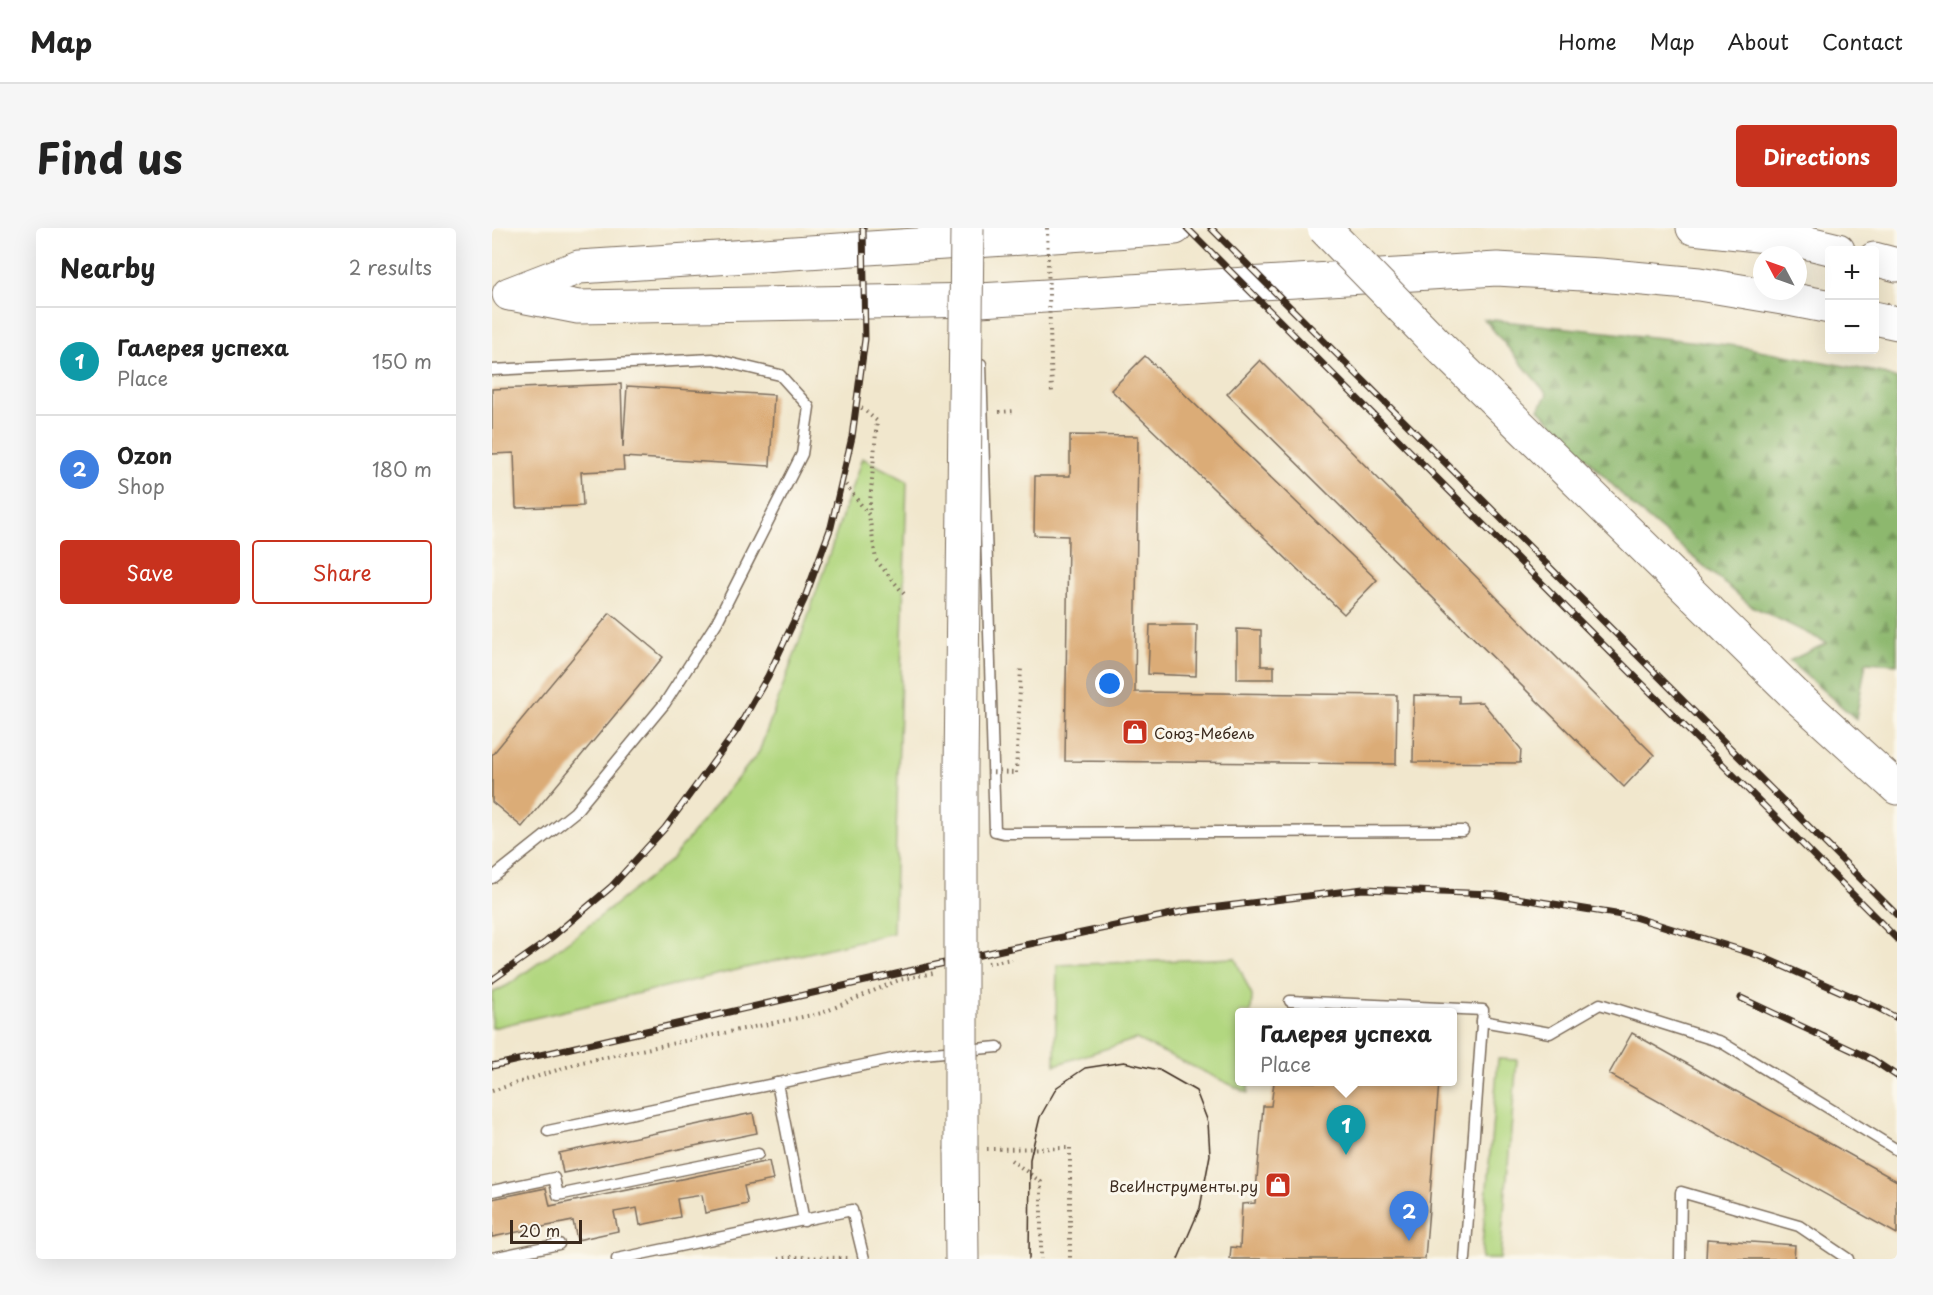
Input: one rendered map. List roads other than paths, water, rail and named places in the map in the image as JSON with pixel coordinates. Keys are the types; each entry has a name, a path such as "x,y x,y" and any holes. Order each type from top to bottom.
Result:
{"main road":[{"path":"962,1259 962,759 967,228"},
{"path":"502,295 579,267 1175,228"},
{"path":"1324,228 1438,345 1778,678 1891,781"},
{"path":"1693,228 1792,239 1825,247"},
{"path":"1879,261 1897,265"},
{"path":"502,295 578,308 980,306 1497,269 1600,274 1700,284 1825,307"},
{"path":"1879,319 1897,323"}],"lane":[{"path":"981,357 995,831 1003,833 1216,827 1463,831"},
{"path":"492,370 713,359 780,375 809,407 802,454 717,622 665,703 575,812 492,878"},
{"path":"1290,1001 1440,1008"},
{"path":"1482,1022 1550,1033 1600,1004 1720,1042 1897,1150"},
{"path":"1457,1009 1483,1010 1464,1259"},
{"path":"548,1131 912,1055 998,1047"},
{"path":"777,1083 804,1221"},
{"path":"492,1191 554,1178 558,1195 758,1154"},
{"path":"1680,1259 1682,1192 1799,1226 1848,1259"},
{"path":"617,1259 852,1210 864,1259"},
{"path":"492,1258 559,1244"}],"tram line":[{"path":"1029,1259 1030,1159 1040,1117 1057,1087 1085,1068 1124,1062 1159,1070 1196,1091 1208,1122 1210,1155 1200,1208 1178,1259"}],"railway":[{"path":"492,980 546,942 611,887 665,828 737,730 768,676 804,600 831,527 852,437 865,339 863,228"},
{"path":"1187,228 1897,939"},
{"path":"1211,228 1897,915"},
{"path":"492,1066 1006,949 1186,911 1363,889 1492,894 1634,917 1760,956 1897,1018"},
{"path":"1741,998 1873,1060 1897,1076"}],"place":[{"name":"Союз-Мебель","path":"1135,732"},
{"name":"Галерея успеха","path":"1346,1155"},
{"name":"ВсеИнструменты.ру","path":"1278,1185"},
{"name":"Ozon","path":"1409,1241"}]}
